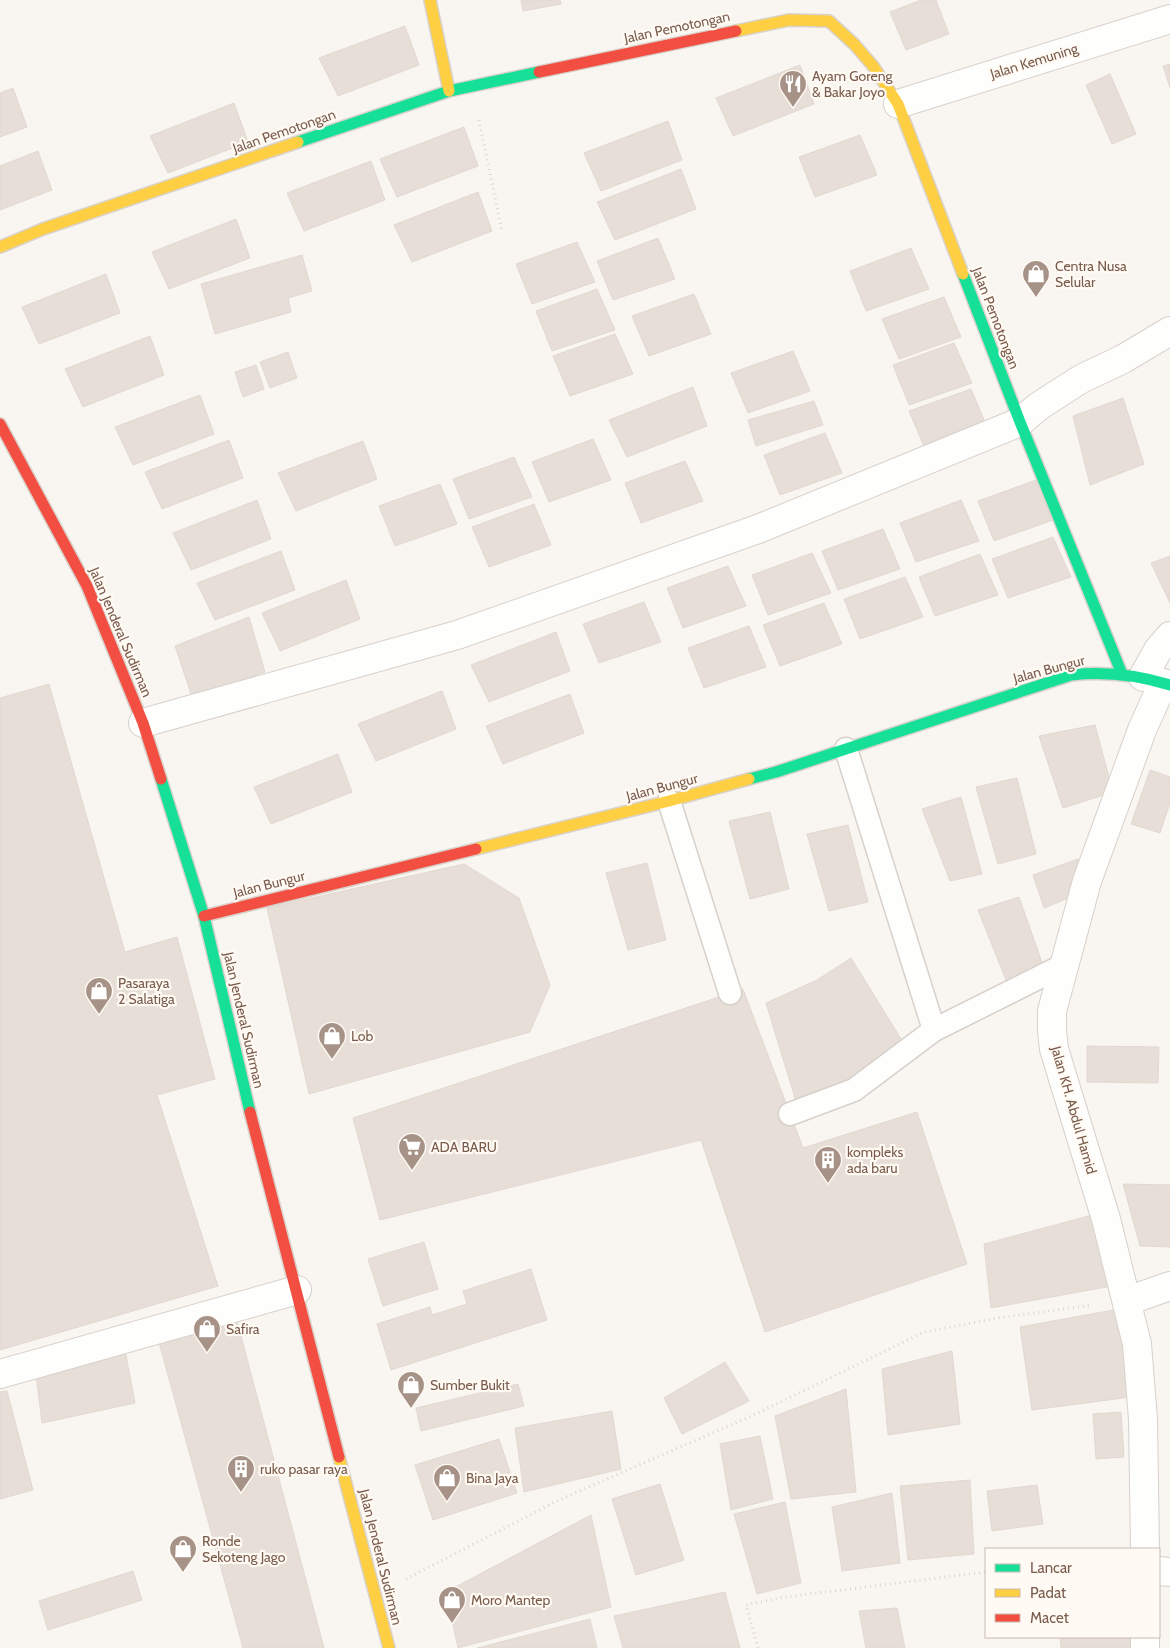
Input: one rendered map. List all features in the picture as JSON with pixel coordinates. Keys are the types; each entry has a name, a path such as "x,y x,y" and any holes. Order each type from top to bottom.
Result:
{"street":[{"path":"430,0 449,91"},
{"name":"Jalan Kemuning","path":"898,104 1170,19"},
{"name":"Jalan Pemotongan","path":"0,247 43,229 471,85 789,20 829,21 854,44 873,66 898,104 1020,422 1149,680"},
{"path":"143,723 457,635 758,529 1020,422 1039,406 1081,379 1123,359 1170,331"},
{"name":"Jalan Jenderal Sudirman","path":"0,424 87,586 143,723 204,916 246,1095 389,1648"},
{"name":"Jalan KH. Abdul Hamid","path":"1145,1548 1143,1419 1137,1344 1106,1219 1054,1048 1052,1011 1087,882 1142,730 1149,680 1158,650 1170,636"},
{"name":"Jalan Bungur","path":"204,916 669,801 776,772 1071,675 1097,671 1149,680"},
{"path":"1127,1301 1170,1286"},
{"path":"0,1374 297,1290"}],"lane":[{"path":"846,749 934,1030"},
{"path":"669,801 730,993"},
{"path":"790,1114 854,1090 934,1030 1064,964"}],"path":[{"path":"471,85 502,232"},
{"path":"376,1595 560,1499 756,1414 924,1332 1051,1310 1127,1301"},
{"path":"758,1648 746,1605 785,1597 985,1572"}],"building":[{"path":"521,0 560,0 561,4 523,11"},
{"path":"921,0 936,0 949,34 906,50 890,12"},
{"path":"405,26 419,65 338,96 319,58"},
{"path":"1170,64 1170,88 1163,66"},
{"path":"800,65 814,104 733,136 716,98"},
{"path":"1110,74 1136,134 1112,144 1086,85"},
{"path":"13,88 27,127 0,137 0,93"},
{"path":"234,103 248,142 168,173 150,136"},
{"path":"668,121 682,160 601,191 584,153"},
{"path":"464,127 478,166 397,197 380,159"},
{"path":"860,135 877,175 815,197 799,157"},
{"path":"38,151 52,190 0,210 0,166"},
{"path":"371,161 385,200 304,231 287,193"},
{"path":"681,169 696,209 615,240 597,202"},
{"path":"478,192 492,231 412,262 394,225"},
{"path":"236,219 250,258 169,289 152,252"},
{"path":"658,238 675,279 613,300 597,261"},
{"path":"577,242 595,282 532,304 516,264"},
{"path":"911,248 929,289 866,311 850,271"},
{"path":"302,255 312,291 288,298 291,312 215,334 201,284"},
{"path":"106,274 120,313 39,344 22,307"},
{"path":"597,289 615,330 552,351 536,311"},
{"path":"694,294 711,334 649,356 632,316"},
{"path":"944,297 961,337 899,359 882,319"},
{"path":"615,334 633,374 570,396 553,356"},
{"path":"150,336 164,375 83,407 65,369"},
{"path":"954,343 972,383 909,405 893,365"},
{"path":"793,351 810,391 748,413 731,373"},
{"path":"288,352 297,378 270,388 260,362"},
{"path":"256,365 264,389 243,397 235,372"},
{"path":"693,387 707,426 627,457 609,420"},
{"path":"971,389 988,429 926,451 909,411"},
{"path":"200,395 214,434 133,465 115,427"},
{"path":"1123,398 1144,464 1090,485 1073,416"},
{"path":"814,401 823,425 756,446 748,420"},
{"path":"825,433 842,473 780,495 764,455"},
{"path":"593,439 611,480 549,502 532,462"},
{"path":"229,440 243,478 162,509 145,472"},
{"path":"363,441 377,479 296,511 278,473"},
{"path":"514,457 532,497 469,519 453,479"},
{"path":"685,461 703,501 641,523 625,483"},
{"path":"1039,479 1056,519 994,541 978,501"},
{"path":"440,484 457,524 395,546 379,506"},
{"path":"257,500 271,539 191,570 173,533"},
{"path":"961,500 979,541 916,562 900,523"},
{"path":"534,504 551,545 489,567 472,527"},
{"path":"883,529 900,569 838,590 822,551"},
{"path":"1053,537 1071,577 1008,598 992,559"},
{"path":"281,551 295,590 215,620 197,583"},
{"path":"812,553 831,593 768,615 752,575"},
{"path":"980,554 998,595 935,616 919,577"},
{"path":"1170,556 1170,603 1151,563"},
{"path":"728,566 746,606 683,628 667,588"},
{"path":"905,577 923,617 860,639 844,599"},
{"path":"346,580 360,619 280,651 262,613"},
{"path":"644,602 661,642 599,663 583,624"},
{"path":"824,603 842,644 780,666 763,625"},
{"path":"249,617 265,672 192,697 175,646"},
{"path":"749,626 766,667 704,688 688,648"},
{"path":"556,632 570,671 489,702 471,665"},
{"name":"Pasaraya 2 Salatiga","path":"49,684 125,952 177,937 215,1079 157,1095 218,1286 0,1350 0,698"},
{"path":"442,691 456,729 376,761 358,724"},
{"path":"570,694 584,733 503,764 486,726"},
{"path":"1095,725 1113,792 1063,808 1039,736"},
{"path":"338,754 352,792 271,824 254,787"},
{"path":"1150,770 1170,777 1170,803 1160,833 1131,824"},
{"path":"1017,778 1036,854 998,864 976,787"},
{"path":"961,797 982,874 950,881 922,809"},
{"path":"770,812 789,889 750,899 729,821"},
{"path":"848,825 868,902 829,911 807,834"},
{"path":"1078,859 1079,894 1044,908 1033,875"},
{"path":"647,863 666,940 628,950 606,873"},
{"path":"464,864 519,898 550,985 530,1032 309,1094 267,908"},
{"path":"1019,897 1045,971 1008,985 978,910"},
{"path":"851,958 903,1042 866,1072 798,1108 766,1003 817,980"},
{"name":"kompleks ada baru","path":"743,989 803,1148 917,1112 967,1264 765,1332 701,1140 380,1220 353,1118"},
{"path":"1087,1046 1159,1047 1158,1083 1087,1082"},
{"path":"1123,1184 1170,1185 1170,1247 1140,1246"},
{"path":"1096,1214 1112,1286 991,1308 984,1244"},
{"path":"424,1242 438,1289 383,1306 368,1259"},
{"path":"531,1269 547,1320 391,1370 377,1324 430,1307 432,1315 467,1304 463,1291"},
{"path":"1119,1309 1131,1397 1032,1410 1020,1327"},
{"name":"ruko pasar raya","path":"237,1321 324,1648 243,1648 158,1339"},
{"path":"125,1350 135,1403 42,1423 36,1375"},
{"path":"952,1351 960,1424 888,1435 882,1369"},
{"path":"725,1362 749,1401 682,1434 664,1398"},
{"path":"518,1384 524,1406 421,1431 416,1408"},
{"path":"846,1389 856,1492 791,1499 775,1416"},
{"path":"7,1391 33,1490 0,1499 0,1392"},
{"path":"612,1411 621,1469 524,1492 515,1428"},
{"path":"1121,1412 1124,1457 1096,1459 1093,1414"},
{"path":"760,1436 773,1499 731,1510 720,1444"},
{"path":"499,1439 517,1493 433,1520 415,1465"},
{"path":"970,1480 974,1554 908,1560 900,1486"},
{"path":"660,1484 684,1560 636,1575 612,1499"},
{"path":"1037,1485 1043,1524 992,1531 987,1491"},
{"path":"892,1493 900,1563 842,1571 832,1507"},
{"path":"785,1502 801,1583 757,1594 734,1514"},
{"path":"591,1515 611,1607 458,1648 446,1592"},
{"path":"133,1571 142,1600 48,1630 39,1601"},
{"path":"725,1592 740,1648 623,1648 614,1616"},
{"path":"897,1608 905,1648 866,1648 859,1611"},
{"path":"590,1619 597,1648 477,1648"},
{"path":"1060,1638 1131,1638 1131,1648 1061,1648"}],"traffic: fast":[{"path":"298,142 449,91 539,72"},
{"path":"963,274 1020,422 1122,674"},
{"path":"749,779 776,772 1071,675 1097,673 1121,675 1170,685"},
{"path":"161,779 204,916 250,1112"}],"traffic: slow":[{"path":"430,0 449,91"},
{"path":"736,31 789,20 829,21 854,44 873,66 898,104 963,274"},
{"path":"0,247 43,229 298,142"},
{"path":"476,849 749,779"},
{"path":"339,1457 389,1648"}],"traffic: jam":[{"path":"539,72 736,31"},
{"path":"0,424 87,586 143,723 161,779"},
{"path":"204,916 476,849"},
{"path":"250,1112 339,1457"}],"place":[{"name":"Ayam Goreng & Bakar Joyo","path":"793,108"},
{"name":"Centra Nusa Selular","path":"1036,298"},
{"name":"Pasaraya 2 Salatiga","path":"99,1015"},
{"name":"Lob","path":"332,1060"},
{"name":"ADA BARU","path":"412,1171"},
{"name":"kompleks ada baru","path":"828,1184"},
{"name":"Safira","path":"207,1353"},
{"name":"Sumber Bukit","path":"411,1409"},
{"name":"ruko pasar raya","path":"241,1493"},
{"name":"Bina Jaya","path":"447,1502"},
{"name":"Ronde Sekoteng Jago","path":"183,1573"},
{"name":"Moro Mantep","path":"452,1624"}]}
